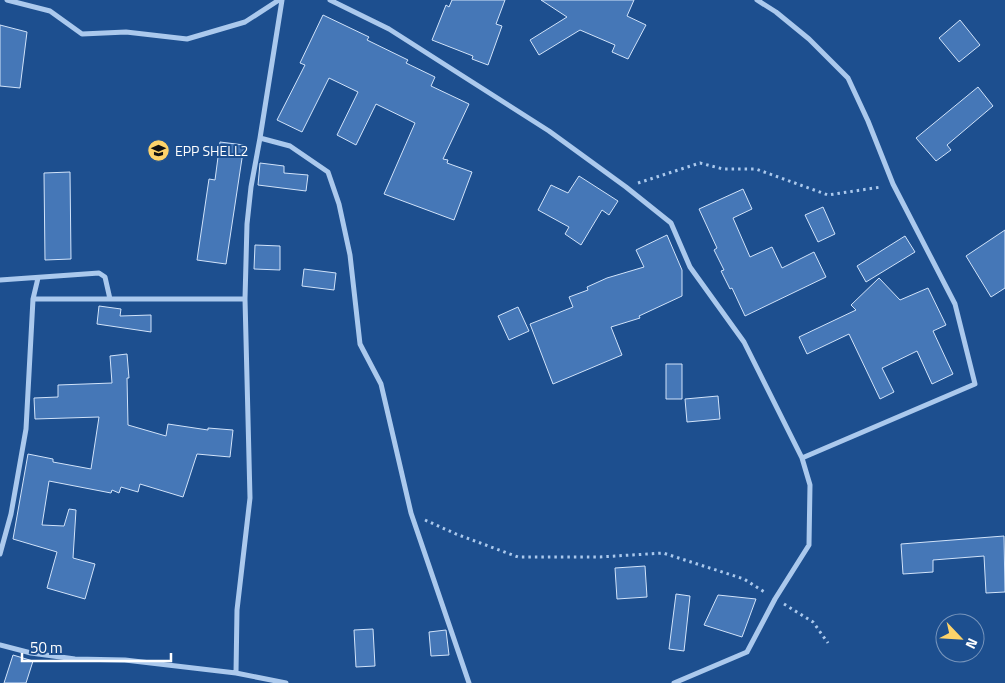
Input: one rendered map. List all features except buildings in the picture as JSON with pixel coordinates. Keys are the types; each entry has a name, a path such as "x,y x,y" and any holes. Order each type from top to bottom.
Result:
{"street":[{"path":"7,0 50,11 82,34 126,32 187,39 245,22 280,0"},
{"path":"236,672 236,610 250,498 245,299 247,224 280,0"},
{"path":"330,0 389,29 549,131 672,223 690,267 744,342 802,458 810,485 808,545 775,598 747,652 674,683"},
{"path":"757,0 776,12 808,39 848,78 868,121 893,184 955,304 975,384 802,458"},
{"path":"260,138 290,146 328,172 350,255 360,344 381,384 411,513 469,683"},
{"path":"0,280 99,273 105,277 110,299"},
{"path":"0,554 11,514 26,429 33,298 38,278"},
{"path":"33,298 245,299"},
{"path":"0,646 31,653 75,659 152,662 236,672 286,683"}],"path":[{"path":"626,187 700,163 723,168 756,169 828,195 862,191 893,184"},
{"path":"411,513 456,534 518,557 600,557 663,553 744,579 813,622 828,644"}],"place":[{"name":"EPP SHELL2","path":"159,150"}]}
